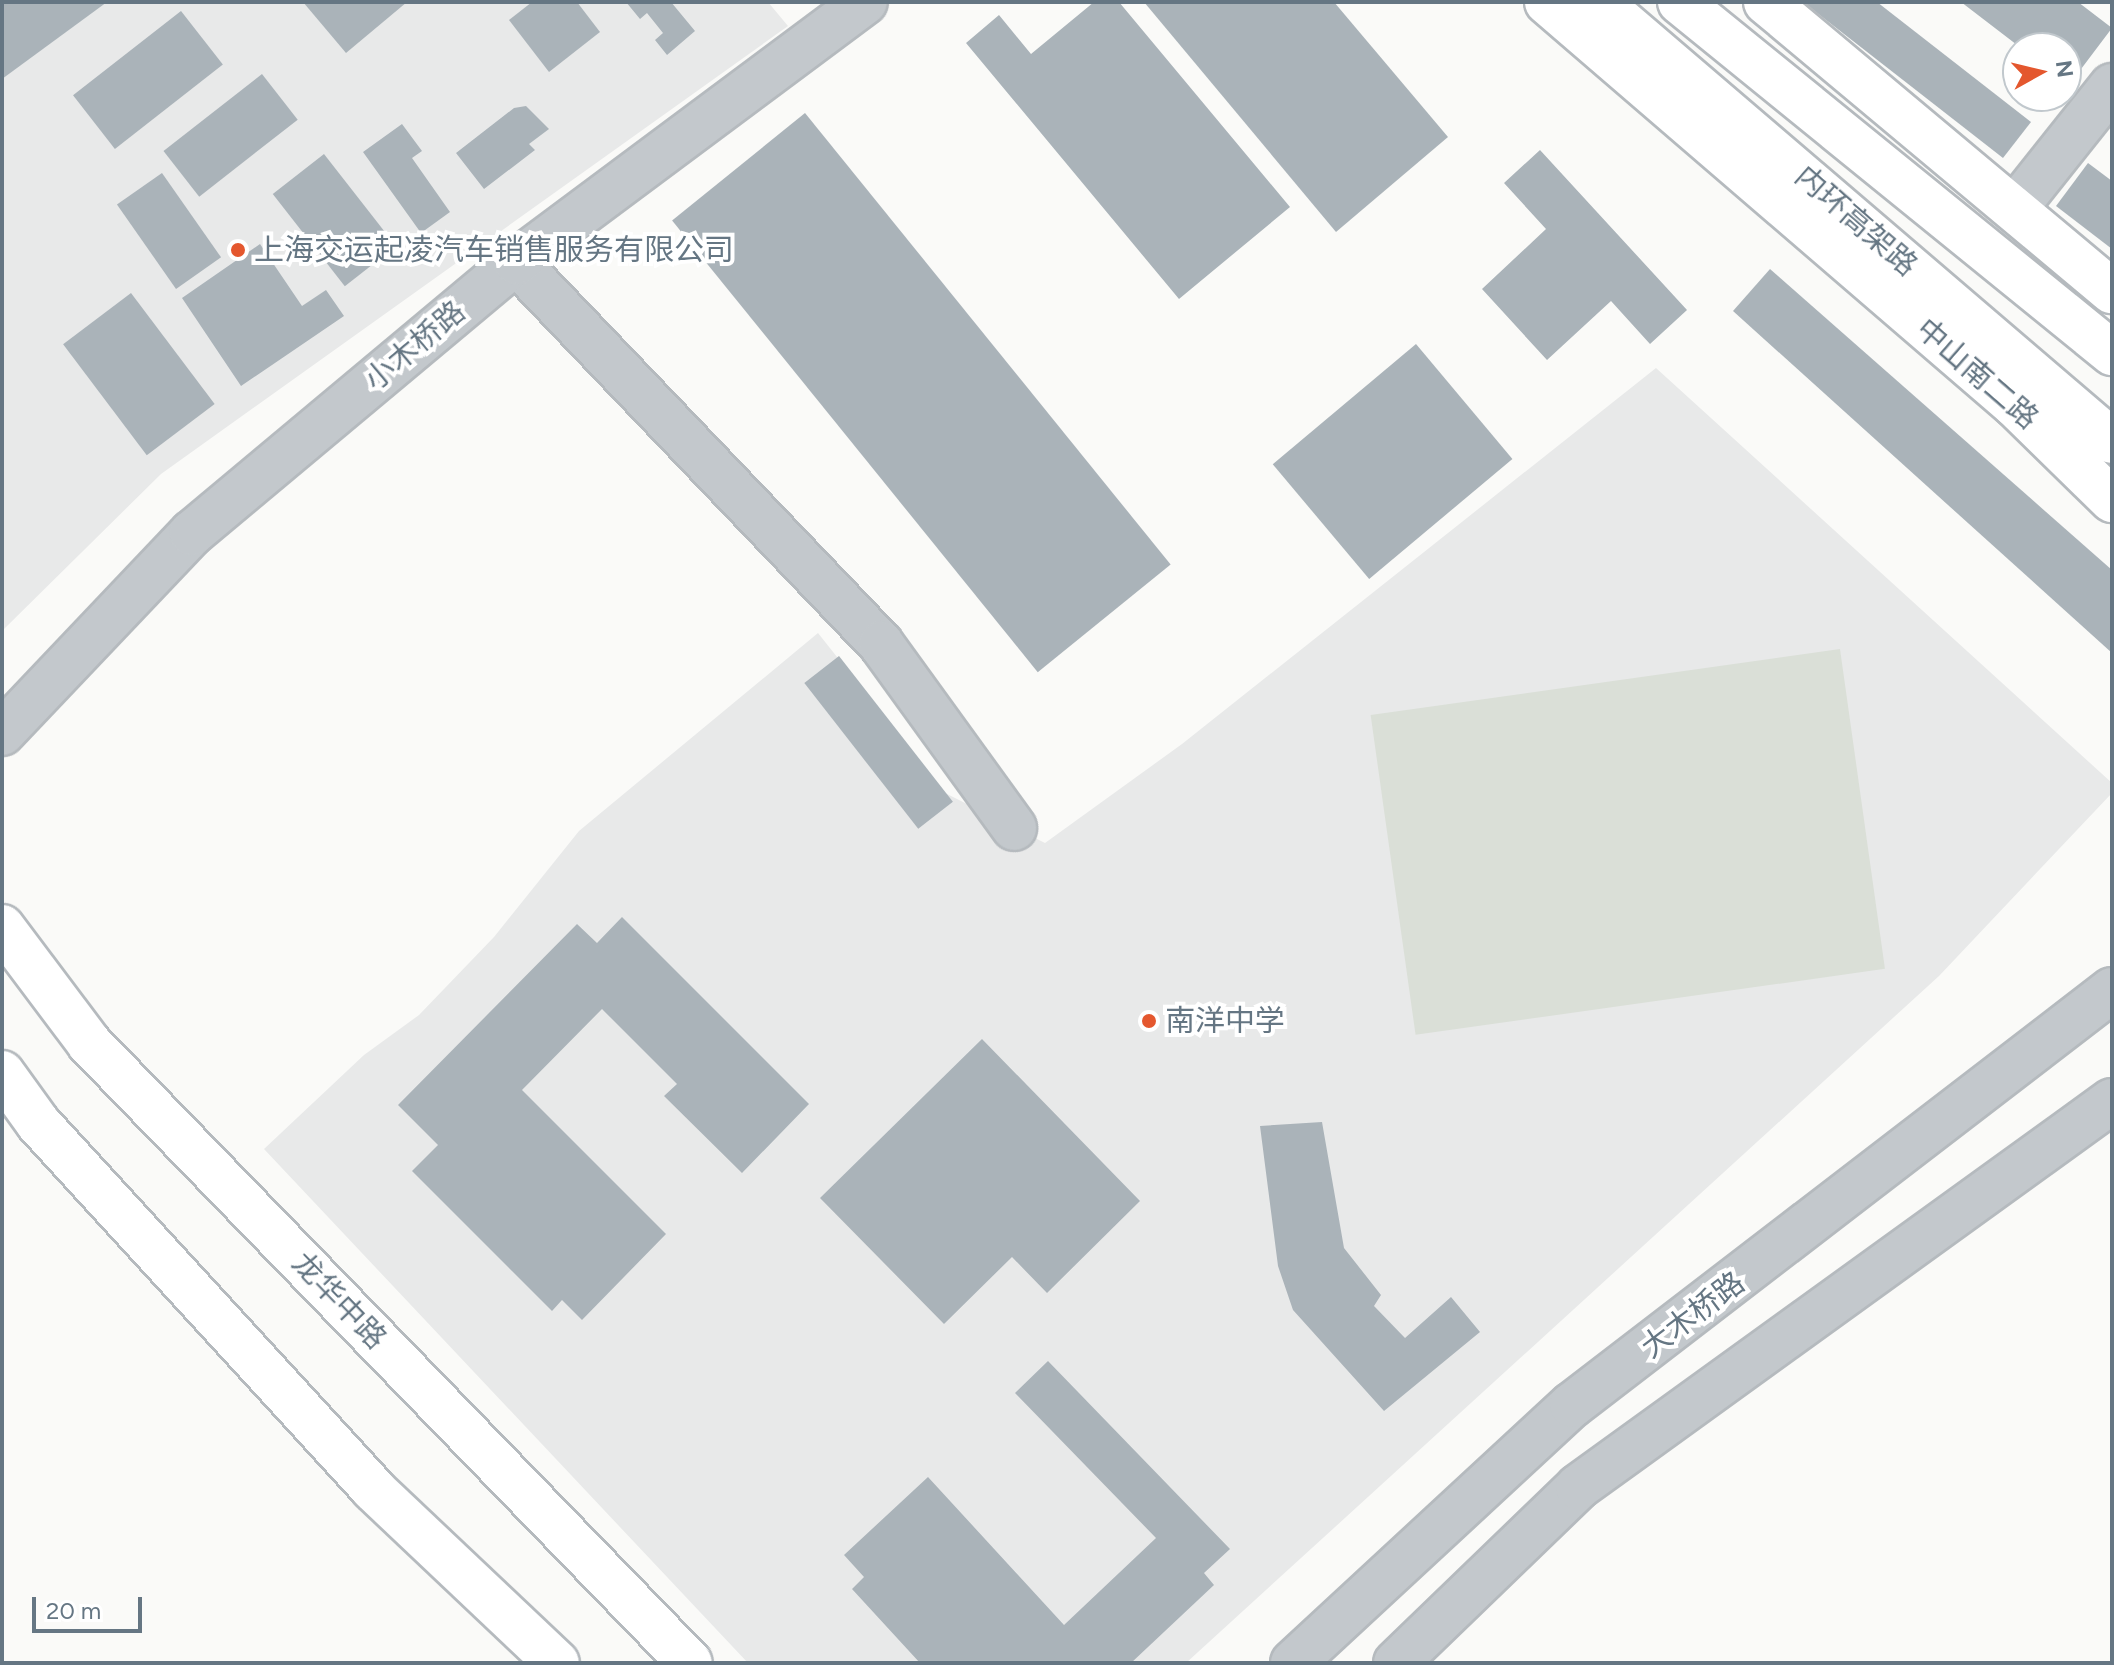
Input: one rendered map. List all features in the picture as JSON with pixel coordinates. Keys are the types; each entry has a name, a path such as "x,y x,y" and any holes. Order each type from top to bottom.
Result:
{"main road":[{"name":"中山南二路","path":"1547,2 2015,405 2112,500"},
{"name":"内环高架路","path":"1599,2 2112,441"},
{"name":"内环高架路","path":"1680,2 2112,353"},
{"path":"1766,2 2112,291"},
{"name":"龙华中路","path":"2,927 89,1043 690,1663"},
{"path":"2,1073 38,1123 373,1489 557,1663"}],"street":[{"name":"小木桥路","path":"2,733 192,533 516,262 865,2"},
{"path":"2015,208 2112,86"},
{"path":"516,262 881,644 1014,828"},
{"name":"大木桥路","path":"1293,1663 1572,1405 2112,990"},
{"path":"1396,1663 1578,1487 2112,1101"}],"shaded area":[{"name":"上海交运起凌汽车销售服务有限公司","path":"2,2 768,2 788,26 161,474 2,631"},
{"name":"南洋中学","path":"1656,368 2112,783 2112,793 1939,976 1186,1663 748,1663 264,1149 364,1055 419,1015 494,937 579,831 818,633 945,793 1045,843 1182,744"},
{"path":"1840,649 1885,969 1416,1035 1371,715"}],"building":[{"path":"2,2 107,2 2,79"},
{"path":"303,2 407,2 346,53"},
{"path":"532,2 577,2 600,32 549,72 509,20"},
{"path":"626,2 671,2 695,31 667,55 655,40 663,33 647,13 640,19"},
{"path":"1094,2 1119,2 1290,207 1179,299 966,43 999,15 1031,54"},
{"path":"1144,2 1334,2 1448,137 1336,232"},
{"path":"1803,2 1877,2 2002,99 2002,112 2018,112 2031,122 2003,158"},
{"path":"1961,2 2078,2 2112,28 2082,68 2082,32 2002,33"},
{"path":"181,11 223,65 115,149 73,95"},
{"path":"262,74 298,120 199,197 163,151"},
{"path":"526,106 549,129 529,144 535,150 484,189 456,153 514,108"},
{"path":"805,113 1171,565 1038,672 672,221"},
{"path":"402,124 422,151 412,158 450,212 421,233 363,152"},
{"path":"1540,150 1687,310 1650,344 1611,301 1547,360 1482,289 1546,229 1504,183"},
{"path":"324,154 396,246 345,286 273,194"},
{"path":"2088,163 2112,181 2112,249 2056,206"},
{"path":"162,173 221,257 176,289 117,205"},
{"path":"260,244 302,306 326,290 344,316 241,386 182,298"},
{"path":"1770,269 2112,570 2112,653 1733,311"},
{"path":"131,293 215,404 147,455 63,344"},
{"path":"1416,344 1512,459 1369,579 1273,464"},
{"path":"839,656 953,802 918,829 804,683"},
{"path":"622,917 809,1104 742,1173 664,1096 677,1084 602,1009 522,1090 666,1234 582,1320 562,1300 552,1311 412,1171 438,1145 398,1105 577,924 597,943"},
{"path":"982,1039 1140,1201 1047,1293 1012,1257 944,1324 820,1198"},
{"path":"1322,1122 1344,1248 1381,1295 1374,1306 1405,1338 1451,1297 1480,1332 1384,1411 1293,1310 1278,1266 1260,1126"},
{"path":"1048,1361 1230,1549 1204,1573 1214,1585 1131,1663 920,1663 852,1589 864,1577 844,1555 928,1477 1064,1625 1156,1538 1015,1393"}],"place":[{"name":"上海交运起凌汽车销售服务有限公司","path":"238,250"},
{"name":"南洋中学","path":"1149,1021"}]}
